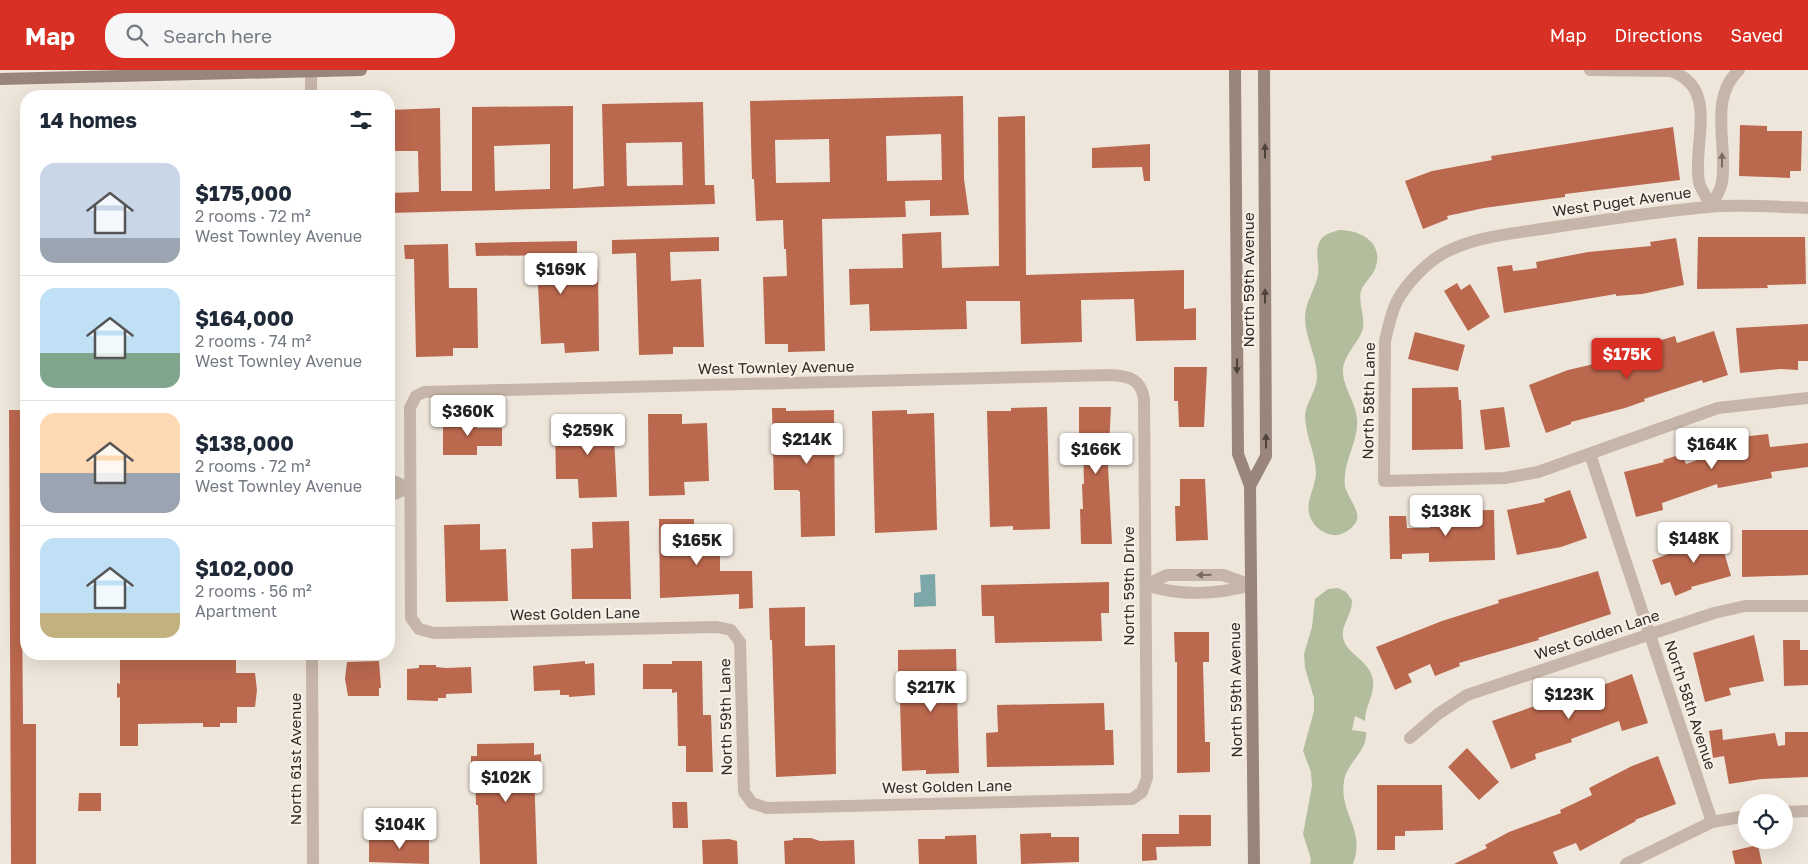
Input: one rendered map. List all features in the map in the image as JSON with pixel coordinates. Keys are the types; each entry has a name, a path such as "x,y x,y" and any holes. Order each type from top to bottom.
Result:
{"main road":[{"path":"0,79 362,70"},
{"name":"North 59th Avenue","path":"1235,70 1238,454 1250,486 1254,864"},
{"name":"North 59th Avenue","path":"1250,486 1266,456 1264,70"}],"street":[{"path":"1590,70 1671,71 1680,74 1694,86 1699,93 1700,106 1700,183 1711,206"},
{"path":"1711,206 1722,183 1722,104 1724,89 1739,70"},
{"path":"311,71 311,90"},
{"name":"West Puget Avenue","path":"1443,253 1469,243 1502,235 1711,206 1808,208"},
{"name":"North 58th Lane","path":"1443,253 1419,273 1408,286 1397,301 1390,319 1385,341 1384,481 1505,478 1538,472 1590,454"},
{"name":"West Townley Avenue","path":"409,488 410,408 416,396 424,392 1111,375 1126,376 1138,381"},
{"name":"North 59th Drive","path":"1138,381 1143,389 1144,399 1146,585 1147,778 1142,792"},
{"path":"1590,454 1718,408 1808,398"},
{"name":"North 58th Avenue","path":"1590,454 1712,822"},
{"path":"395,482 409,488"},
{"path":"395,494 409,488"},
{"name":"West Golden Lane","path":"409,488 410,607 411,618 419,630 434,633 717,627 731,630"},
{"path":"1146,585 1167,575 1223,575 1251,584"},
{"name":"West Golden Lane","path":"1410,738 1438,714 1466,696 1714,613 1745,606 1808,606"},
{"name":"North 59th Lane","path":"731,630 740,642 744,792 752,803"},
{"name":"North 61st Avenue","path":"312,660 313,864"},
{"name":"West Golden Lane","path":"752,803 767,808 1110,800 1132,799 1142,792"},
{"path":"1793,812 1808,811"},
{"path":"1626,864 1712,822 1738,817"}],"green space":[{"path":"1339,230 1363,235 1374,245 1377,252 1377,260 1374,272 1361,291 1363,328 1343,367 1344,379 1355,407 1357,419 1356,436 1346,469 1345,486 1357,512 1357,520 1353,526 1342,534 1331,535 1318,528 1313,522 1308,508 1316,472 1305,417 1317,377 1307,333 1305,312 1318,275 1317,251 1319,242 1326,235"},
{"path":"1338,588 1346,592 1352,600 1351,610 1343,632 1345,643 1366,665 1372,676 1373,688 1365,721 1355,716 1352,730 1366,732 1366,739 1361,751 1349,768 1344,781 1343,793 1345,803 1355,831 1356,851 1353,864 1310,864 1311,859 1303,834 1312,786 1311,772 1303,751 1314,711 1314,698 1305,668 1304,654 1312,627 1315,599 1328,589"}],"water":[{"path":"935,574 936,606 914,607 914,593 921,592 920,575"}],"building":[{"path":"963,96 964,179 969,215 930,216 930,200 905,201 906,217 822,219 825,351 788,352 788,344 765,344 763,277 787,276 786,249 784,249 783,220 756,221 754,179 752,179 750,101","holes":["941,134 942,180 887,181 886,136","829,139 830,182 776,183 775,140"]},
{"path":"703,102 705,185 714,185 715,204 395,213 395,193 419,192 418,151 395,151 395,110 440,108 441,191 472,191 472,107 573,106 573,189 604,186 602,104","holes":["682,142 683,185 627,186 626,143","550,144 550,189 495,191 494,146"]},
{"path":"1025,116 1026,275 1184,270 1184,309 1196,308 1196,340 1136,341 1134,299 1081,300 1082,342 1021,344 1020,301 966,301 967,329 870,331 869,304 850,305 849,269 903,268 902,234 941,232 942,268 999,266 998,117"},
{"path":"1740,125 1767,126 1767,131 1802,131 1801,171 1790,171 1790,178 1739,176"},
{"path":"1673,127 1680,180 1565,194 1565,197 1484,208 1447,216 1448,219 1423,229 1405,181 1432,171 1492,160 1491,156"},
{"path":"1150,144 1150,181 1144,181 1142,167 1092,168 1092,148"},
{"path":"719,237 719,251 670,252 671,281 701,279 704,347 673,347 673,354 639,355 636,253 612,254 612,240"},
{"path":"1698,237 1805,237 1806,284 1767,285 1768,288 1697,289"},
{"path":"1676,238 1684,285 1642,294 1616,296 1616,294 1504,313 1497,267 1512,265 1513,271 1537,268 1536,262 1588,252 1651,246 1650,242"},
{"path":"577,241 577,268 598,268 599,351 565,353 564,343 541,344 538,285 562,284 562,255 476,256 475,243"},
{"path":"448,244 449,288 477,288 478,348 453,348 453,356 416,357 414,259 405,259 404,245"},
{"path":"1457,283 1461,290 1470,284 1490,317 1468,331 1444,291"},
{"path":"1808,324 1808,361 1798,361 1798,370 1781,369 1740,373 1736,328"},
{"path":"1714,331 1728,375 1703,383 1702,380 1644,399 1645,401 1625,408 1571,422 1571,424 1546,433 1529,385 1568,370 1594,364 1595,368 1650,351 1648,344 1675,336 1677,343"},
{"path":"1415,332 1465,345 1458,371 1408,359"},
{"path":"1174,367 1207,367 1204,427 1179,427 1178,401 1174,401"},
{"path":"1458,387 1459,400 1461,400 1463,449 1412,450 1412,388"},
{"path":"1047,407 1050,529 1013,530 1013,526 990,527 987,411 1011,411 1011,408"},
{"path":"1079,407 1111,407 1108,466 1112,544 1081,544 1080,509 1083,509 1082,484 1084,484 1083,442 1079,442"},
{"path":"1504,407 1510,447 1485,450 1480,410"},
{"path":"772,408 786,408 786,411 834,410 835,536 801,537 800,492 798,490 774,490"},
{"path":"9,410 20,410 20,660 22,660 23,724 36,724 36,864 11,864"},
{"path":"907,410 907,414 934,413 937,530 875,533 872,411"},
{"path":"648,414 682,414 682,424 707,423 709,481 684,482 685,495 649,496"},
{"path":"613,415 617,497 579,498 578,479 556,479 555,425 579,424 578,417"},
{"path":"477,419 477,428 502,428 502,446 477,446 477,455 443,455 443,420"},
{"path":"1768,434 1770,447 1808,443 1808,467 1771,472 1772,478 1718,488 1717,484 1662,503 1663,510 1636,517 1624,472 1664,462 1663,460 1682,454 1686,464 1709,456 1706,444 1732,438"},
{"path":"1180,479 1205,479 1208,540 1176,541 1175,506 1180,506"},
{"path":"1570,490 1587,538 1561,547 1517,555 1507,510 1545,502 1544,499"},
{"path":"1494,510 1495,560 1429,562 1429,553 1402,554 1402,559 1390,559 1389,516 1406,516 1407,528 1430,528 1431,511"},
{"path":"659,519 694,519 694,539 720,539 720,571 752,571 753,608 739,609 739,594 660,598"},
{"path":"629,521 631,599 572,599 571,549 593,548 592,522"},
{"path":"480,524 480,550 506,549 508,601 446,602 444,525"},
{"path":"1742,530 1808,530 1808,575 1742,577"},
{"path":"1718,531 1731,576 1691,587 1692,589 1675,596 1670,582 1661,585 1652,560 1694,545 1692,538"},
{"path":"1598,571 1611,614 1538,638 1539,640 1459,663 1460,666 1435,676 1430,664 1408,674 1412,682 1395,690 1376,647 1442,621 1499,603 1498,600"},
{"path":"1109,582 1109,613 1101,613 1102,641 995,643 994,616 982,616 981,585"},
{"path":"805,607 805,646 835,645 836,774 776,777 772,640 770,640 769,608"},
{"path":"1174,632 1209,632 1209,662 1203,662 1205,742 1210,742 1210,772 1177,773 1177,662 1175,662"},
{"path":"1754,635 1764,681 1729,688 1731,695 1705,702 1693,653"},
{"path":"1783,640 1800,640 1800,650 1808,650 1808,685 1784,686"},
{"path":"956,649 959,773 926,774 926,770 902,771 900,701 925,701 924,674 898,675 898,650"},
{"path":"120,660 236,660 236,673 255,673 257,690 255,707 237,707 237,723 220,723 220,727 203,727 203,723 138,724 138,746 120,746 120,697 117,698 117,683 120,684"},
{"path":"379,661 381,688 379,688 379,696 348,696 345,679 347,662"},
{"path":"585,661 585,664 594,663 595,695 569,697 569,695 560,695 560,690 534,691 533,666"},
{"path":"672,661 702,661 703,715 711,715 713,772 686,772 686,746 678,746 677,692 672,693 672,689 643,689 643,664 672,664"},
{"path":"419,665 436,665 436,667 446,668 471,667 472,693 446,694 446,698 438,698 438,701 407,700 407,669 419,668"},
{"path":"1632,674 1648,723 1622,731 1619,721 1571,739 1572,742 1535,754 1536,759 1511,769 1492,721 1558,698 1559,702"},
{"path":"1104,703 1105,730 1113,730 1114,765 987,767 986,733 998,732 997,705"},
{"path":"1722,729 1723,740 1775,733 1778,746 1785,745 1785,732 1808,732 1808,777 1761,779 1729,784 1724,756 1713,758 1709,731"},
{"path":"534,743 534,755 541,754 541,768 534,768 537,864 480,864 478,805 476,805 475,770 471,770 471,756 477,756 477,744"},
{"path":"1467,748 1499,782 1479,800 1448,767"},
{"path":"1658,756 1676,804 1635,820 1580,851 1576,843 1553,852 1558,864 1454,864 1487,848 1485,845 1509,832 1561,813 1560,810 1592,795 1589,788 1632,766"},
{"path":"1377,785 1442,785 1443,830 1405,831 1405,836 1395,836 1395,850 1377,850"},
{"path":"79,793 101,793 101,811 78,811"},
{"path":"672,802 687,802 688,828 673,828"},
{"path":"1179,815 1211,815 1211,846 1156,847 1157,860 1142,861 1142,834 1179,834"},
{"path":"1051,833 1051,837 1079,837 1079,862 1021,864 1020,834"},
{"path":"976,835 977,864 919,864 918,839 945,839 945,836"},
{"path":"429,837 429,864 369,862 369,838"},
{"path":"793,838 811,838 820,841 854,840 855,864 785,864 784,841 793,840"},
{"path":"729,839 737,841 738,864 703,864 702,840"},
{"path":"1759,849 1762,864 1735,864 1732,851"}]}
